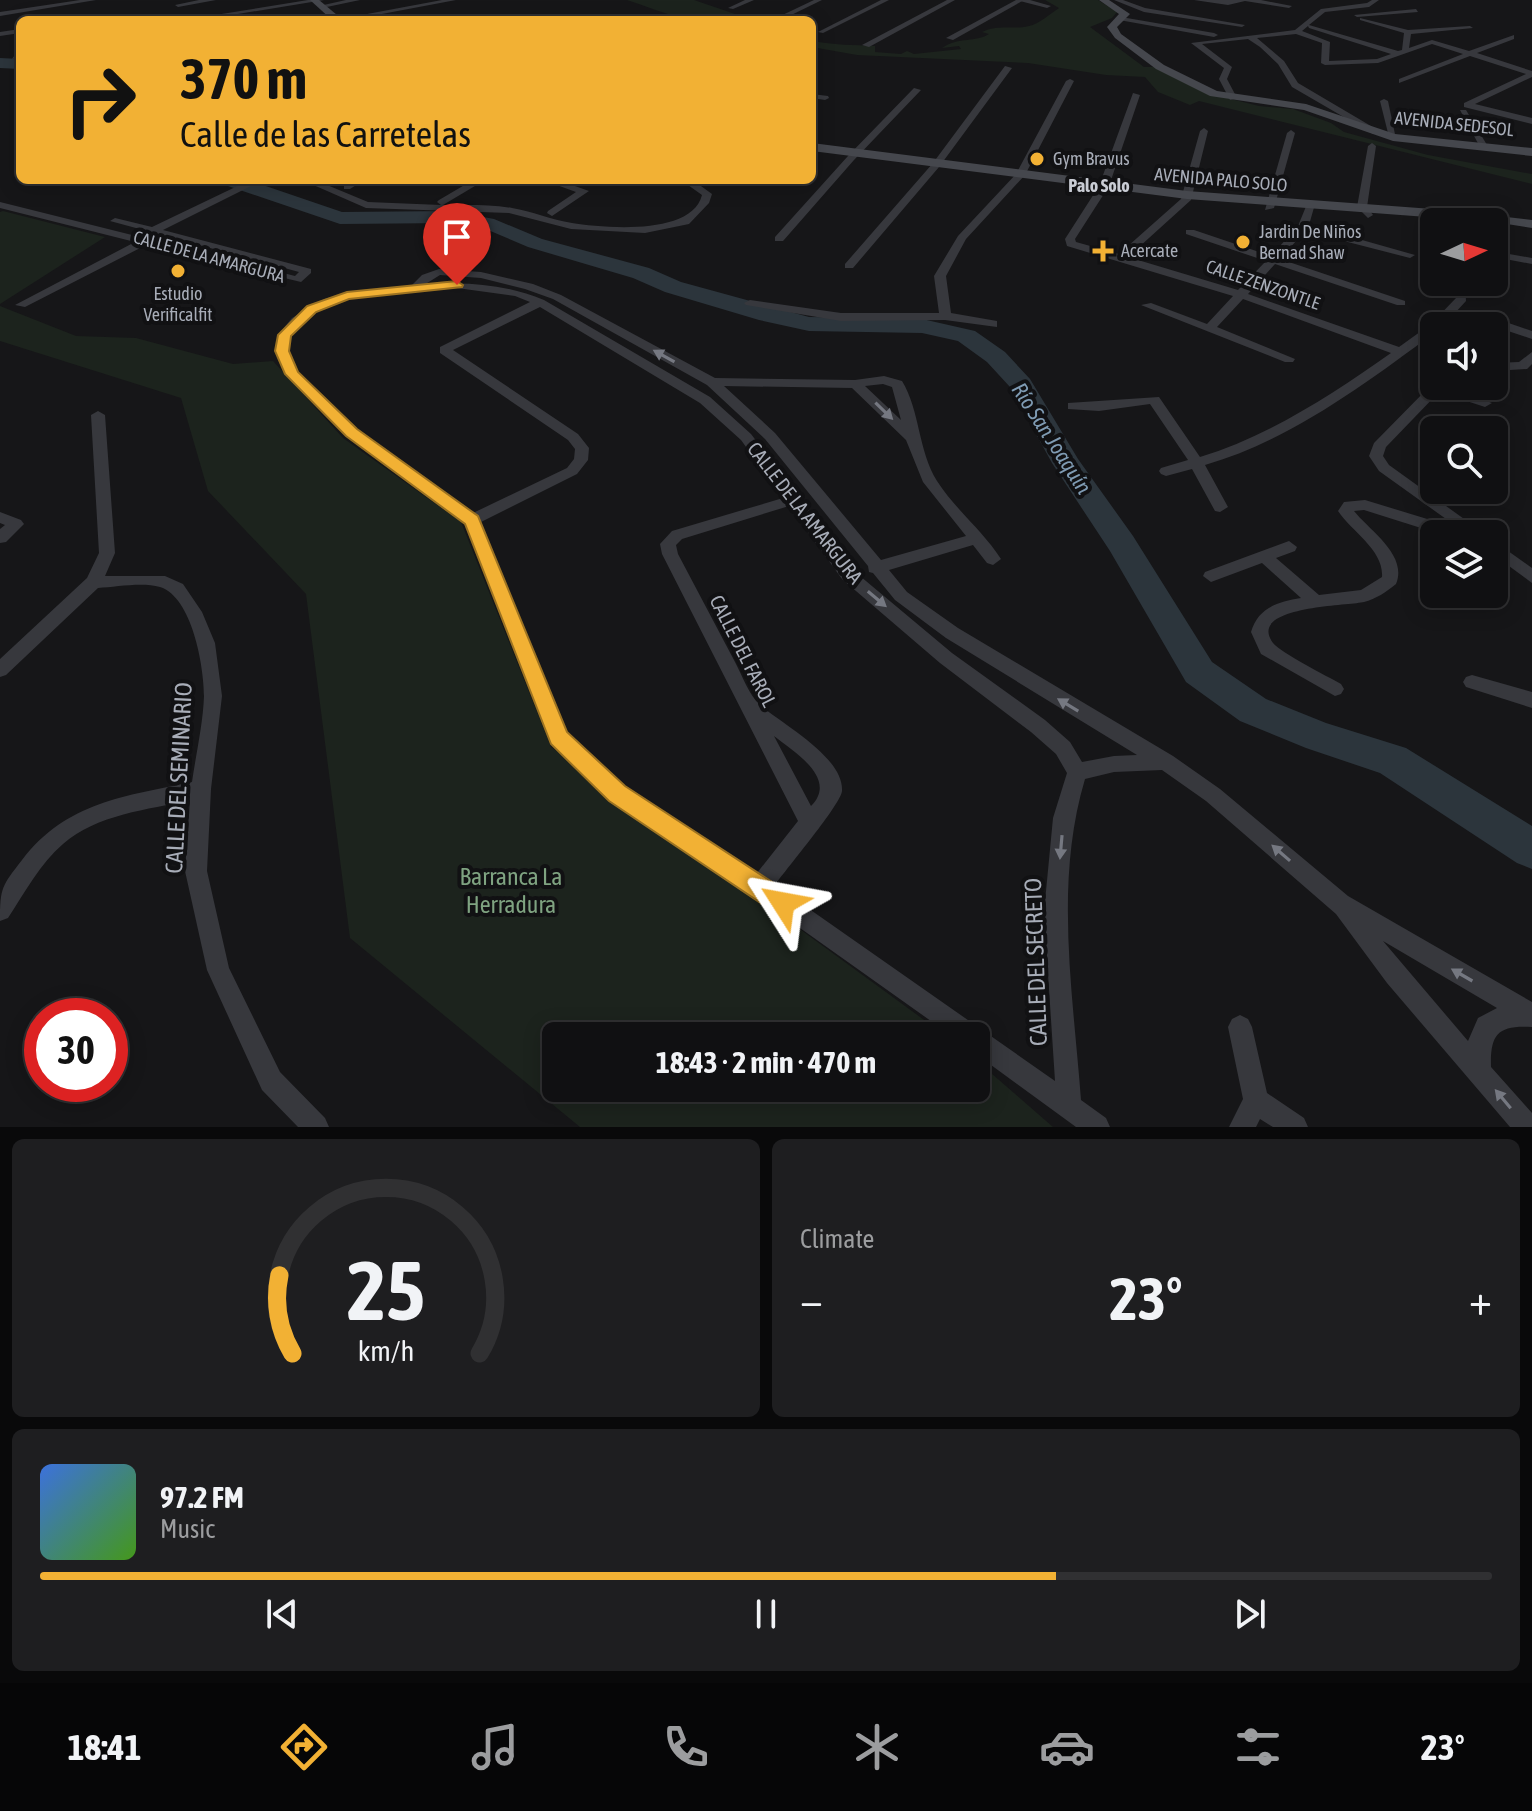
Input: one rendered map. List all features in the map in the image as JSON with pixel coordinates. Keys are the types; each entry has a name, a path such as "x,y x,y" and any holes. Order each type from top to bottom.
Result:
{"main road":[{"path":"1103,0 1123,11 1125,14 1121,19"},
{"path":"322,2 339,16"},
{"name":"AVENIDA SEDESOL","path":"1121,19 1112,27 1113,31 1160,67 1194,86 1233,98 1306,107 1393,137 1531,151"},
{"name":"AVENIDA PALO SOLO","path":"816,151 1186,198 1420,217"},
{"name":"AVENIDA PALO SOLO","path":"1508,223 1532,224"},
{"path":"1508,228 1532,231"}],"street":[{"path":"0,14 93,0"},
{"path":"178,2 213,0"},
{"path":"218,16 357,0"},
{"path":"360,16 453,0"},
{"path":"731,8 751,0"},
{"path":"784,16 819,0"},
{"path":"821,32 886,0"},
{"path":"866,45 952,0"},
{"path":"950,38 1021,0 1047,6"},
{"path":"1117,0 1144,10 1242,25"},
{"path":"1197,0 1228,3 1245,0 1289,6"},
{"path":"1273,16 1300,0"},
{"path":"1297,32 1323,10 1369,5 1376,0"},
{"path":"25,8 28,16"},
{"path":"1309,22 1345,15 1416,11"},
{"path":"1345,15 1408,32 1470,28"},
{"path":"1121,19 1244,38 1263,45 1281,63 1295,85 1375,132"},
{"path":"1375,23 1391,21"},
{"path":"1309,22 1402,53"},
{"path":"1233,98 1223,79 1228,67 1194,44 1297,32 1326,42 1325,63 1369,62 1427,43 1532,73"},
{"path":"1402,53 1408,32"},
{"path":"1427,43 1424,39 1442,32"},
{"path":"1402,81 1511,37"},
{"path":"1363,52 1386,58"},
{"path":"849,266 934,167 1008,68"},
{"path":"1465,109 1532,73"},
{"path":"945,316 940,276 962,238 1018,178 1070,81"},
{"path":"779,239 917,90"},
{"path":"1103,188 1136,95"},
{"path":"816,97 825,98"},
{"path":"1384,101 1393,137"},
{"path":"1465,109 1532,121"},
{"path":"1465,109 1483,145"},
{"path":"1119,260 1186,198 1204,131"},
{"path":"1270,206 1291,133"},
{"path":"1365,211 1372,146"},
{"name":"CALLE DE LA AMARGURA","path":"146,236 250,184"},
{"path":"316,184 366,205 509,210 571,226 645,230 685,222 702,208 707,194 692,184"},
{"path":"339,184 387,200 518,205 598,227"},
{"path":"347,187 352,184"},
{"path":"442,202 473,184"},
{"path":"552,213 584,191 561,184"},
{"name":"CALLE ZENZONTLE","path":"1103,188 1070,239 1071,244 1242,295 1401,352"},
{"name":"CALLE DE LA AMARGURA","path":"0,194 146,236 297,280 307,271 146,236 0,205"},
{"path":"355,201 370,195"},
{"path":"1209,329 1303,227 1311,208"},
{"path":"1303,227 1410,255"},
{"path":"1190,232 1401,303"},
{"path":"21,305 146,236"},
{"path":"1509,257 1532,261"},
{"name":"CALLE DE LA AMARGURA","path":"416,286 426,277 439,272 481,275 529,286 557,297 712,382 770,436 901,596 952,633 1166,762 1213,795 1340,904 1531,1014"},
{"name":"CALLE DE LA AMARGURA","path":"472,520 351,433 292,374 282,351 284,335 312,309 347,296 416,286 483,287 517,293 540,302 705,400 746,437 848,575 946,658 1038,726 1063,748 1077,772"},
{"path":"1449,312 1461,296"},
{"path":"444,350 540,302"},
{"path":"750,303 841,317 945,316 993,324"},
{"path":"1147,305 1289,359"},
{"path":"1508,327 1532,335"},
{"path":"1166,471 1240,448 1317,405 1420,338"},
{"path":"428,341 573,437 582,448 581,460 572,471 472,520 559,738 617,793 760,887 953,1022"},
{"path":"1508,367 1523,366 1532,356"},
{"path":"712,382 855,384 884,380 897,384 912,438 930,482 993,559"},
{"path":"855,384 912,438"},
{"path":"1073,406 1099,407 1154,400 1196,462 1220,507"},
{"path":"1424,400 1379,446 1376,456 1384,468 1457,520"},
{"path":"1476,400 1485,403"},
{"path":"0,670 94,582 107,553 98,415"},
{"name":"CALLE DEL FAROL","path":"793,500 677,535 668,544 670,554 744,702 809,822"},
{"path":"1335,689 1267,649 1259,639 1259,629 1266,616 1281,607 1367,595 1390,580 1393,570 1388,559 1353,522 1346,511 1349,506 1365,505 1420,522"},
{"path":"0,517 16,524 0,538"},
{"path":"875,568 975,539"},
{"path":"1211,576 1289,547"},
{"path":"1264,556 1316,602"},
{"path":"1508,558 1532,577"},
{"name":"CALLE DEL SEMINARIO","path":"94,582 159,580 177,588 194,612 206,643 213,696 201,789 196,871 218,970 271,1081 316,1127"},
{"path":"1472,682 1532,700"},
{"path":"744,702 821,764 832,778 833,792 826,805 809,822 760,887"},
{"path":"1077,772 1135,761 1166,762"},
{"name":"CALLE DEL SECRETO","path":"1069,1105 1055,912 1063,818 1077,772"},
{"path":"0,910 39,855 60,833 91,816 201,789"},
{"path":"1340,904 1395,975 1527,1127"},
{"path":"1479,1070 1478,1043 1484,1026 1500,1016 1531,1014"},
{"path":"1240,1027 1256,1101 1242,1127"},
{"path":"990,1048 1097,1127"},
{"path":"1256,1101 1295,1127"}],"green space":[{"path":"627,0 694,0 735,14 675,16"},
{"path":"1045,0 1098,0 1117,12 1112,18 1090,27 1144,67 1157,67 1211,94 1259,106 1293,109 1331,123 1344,132 1428,155 1532,174 1532,184 1199,101 1190,105 1158,92 1145,77 1106,75 1028,63 857,55 816,48 816,42 875,46 875,52 901,54 907,51 914,54 961,49 959,46 942,48 955,42 984,37 989,34 982,32 988,30 1029,26 1059,8"},
{"path":"0,212 105,237 0,304"},
{"name":"Barranca La Herradura","path":"0,306 76,336 136,338 233,364 273,361 343,438 461,522 551,747 927,1022 542,1022 542,1096 350,938 306,594 208,491 181,398 0,341"},
{"name":"Barranca La Herradura","path":"990,1072 1053,1127 580,1127 550,1102 990,1102"}],"waterway":[{"name":"Río San Joaquín","path":"0,63 16,64"},
{"name":"Río San Joaquín","path":"241,184 340,218 451,217 494,225 535,243 641,273 673,287 809,324 922,326 966,336 996,357 1021,384 1066,463 1122,544 1199,672 1253,710 1319,737 1392,760 1532,849"}],"place":[{"name":"Gym Bravus","path":"1037,159"},
{"name":"Jardin De Niños Bernad Shaw","path":"1243,242"},
{"name":"Acercate","path":"1103,251"},
{"name":"Estudio Verificalfit","path":"178,271"}],"district":[{"name":"Palo Solo","path":"1099,186"}],"route":[{"path":"457,285 416,286 347,296 312,309 284,335 282,351 292,374 351,433 472,520 559,738 617,793 783,903"}]}
